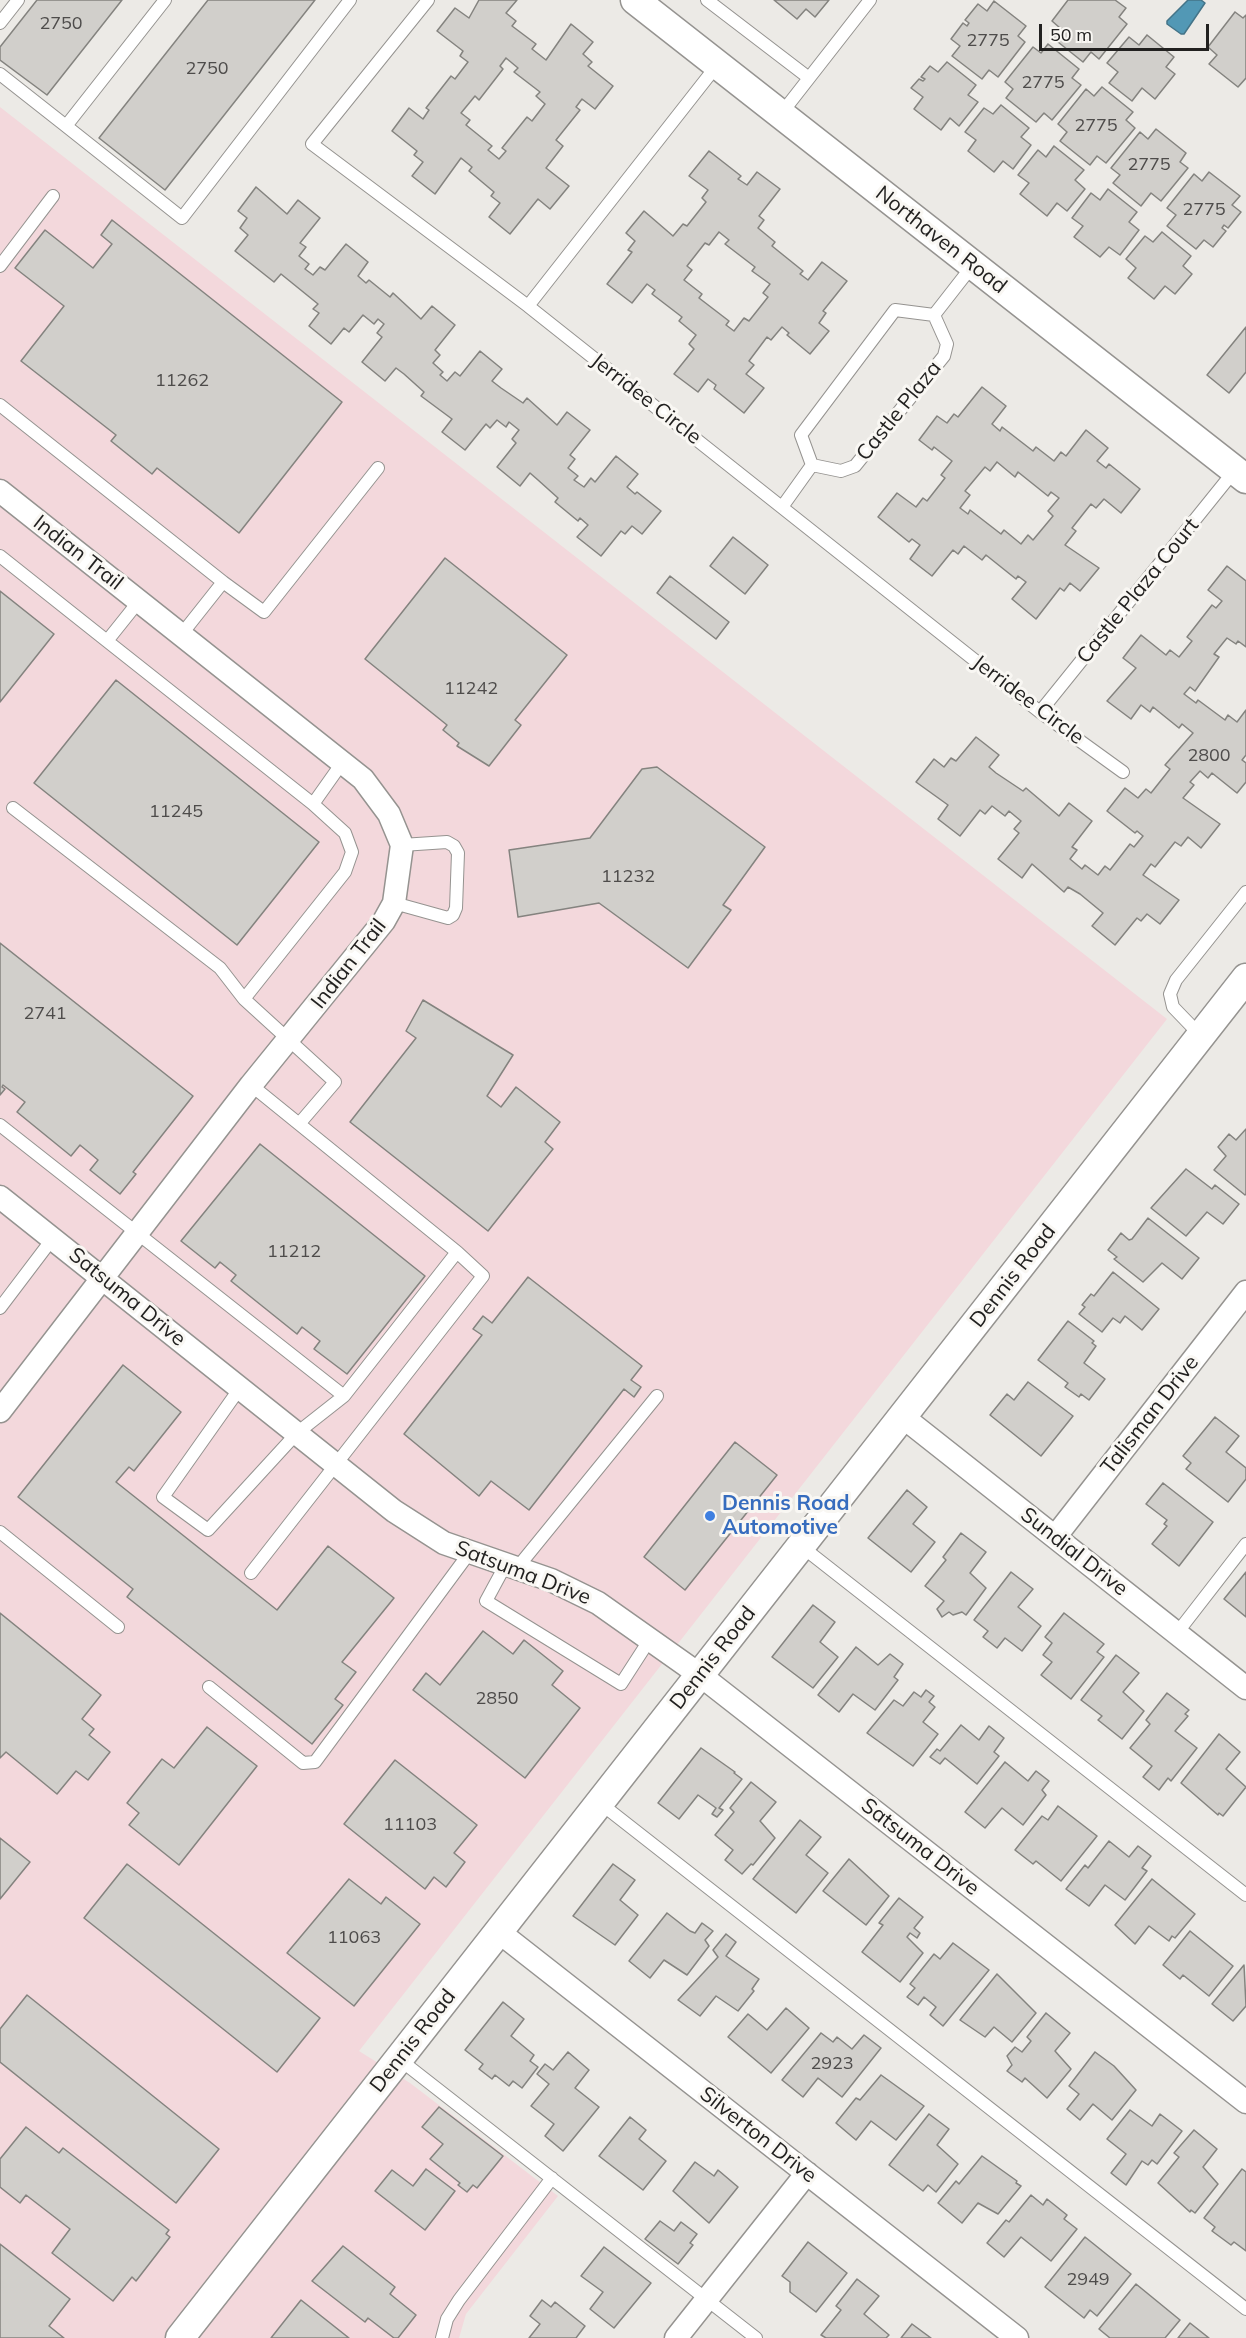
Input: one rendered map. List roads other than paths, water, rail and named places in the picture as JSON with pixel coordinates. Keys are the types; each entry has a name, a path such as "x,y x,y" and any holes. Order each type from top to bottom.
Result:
{"street":[{"name":"Northaven Road","path":"635,0 1240,475"},
{"name":"Indian Trail","path":"0,491 363,779 389,814 402,845 394,903 384,921 251,1085 104,1278 3,1402"},
{"name":"Dennis Road","path":"180,2338 1246,978"},
{"name":"Satsuma Drive","path":"0,1197 394,1511 444,1543 551,1580 598,1603 700,1675 1246,2102"},
{"name":"Talisman Drive","path":"1055,1537 1246,1292"},
{"name":"Sundial Drive","path":"903,1417 1246,1688"},
{"name":"Silverton Drive","path":"499,1932 1017,2338"},
{"path":"676,2338 807,2173"}],"lane":[{"path":"0,24 18,0"},
{"path":"66,126 165,0"},
{"path":"0,74 182,218 350,0"},
{"name":"Jerridee Circle","path":"428,0 312,144 528,306 1040,712 1123,772"},
{"path":"707,0 809,78"},
{"path":"781,114 870,0"},
{"path":"528,306 718,64"},
{"path":"0,266 53,196"},
{"path":"782,507 812,465 801,435 896,310 934,315 973,265"},
{"name":"Castle Plaza","path":"812,465 841,471 855,466 863,457 945,356 947,344 934,315"},
{"path":"0,405 264,612 378,468"},
{"name":"Castle Plaza Court","path":"1040,712 1240,475"},
{"path":"0,556 313,804 345,833 352,852 345,872 244,999"},
{"path":"181,635 223,582"},
{"path":"107,641 139,601"},
{"path":"313,804 342,763"},
{"path":"13,808 220,968 244,999 335,1082 299,1124"},
{"path":"394,903 448,918 453,915 456,908 458,853 454,846 447,842 402,845"},
{"path":"1201,1036 1173,1007 1170,994 1176,980 1246,892"},
{"path":"251,1085 457,1251 483,1276 337,1466 251,1573"},
{"path":"0,1125 344,1395"},
{"path":"0,1308 53,1238"},
{"path":"240,1388 163,1497 208,1530 297,1433 344,1395 457,1251"},
{"path":"650,1640 621,1684 486,1601 512,1566 657,1396"},
{"path":"0,1532 118,1628"},
{"path":"1177,1633 1246,1544"},
{"path":"801,1546 1246,1895"},
{"path":"209,1687 303,1763 315,1762 470,1552"},
{"path":"600,1803 1246,2309"},
{"path":"399,2059 756,2338"},
{"path":"442,2338 447,2319 459,2300 552,2178"}],"water":[{"path":"1188,0 1201,0 1205,3 1184,34 1181,34 1167,24 1167,21"}],"place":[{"name":"Dennis Road Automotive","path":"710,1516"}]}
